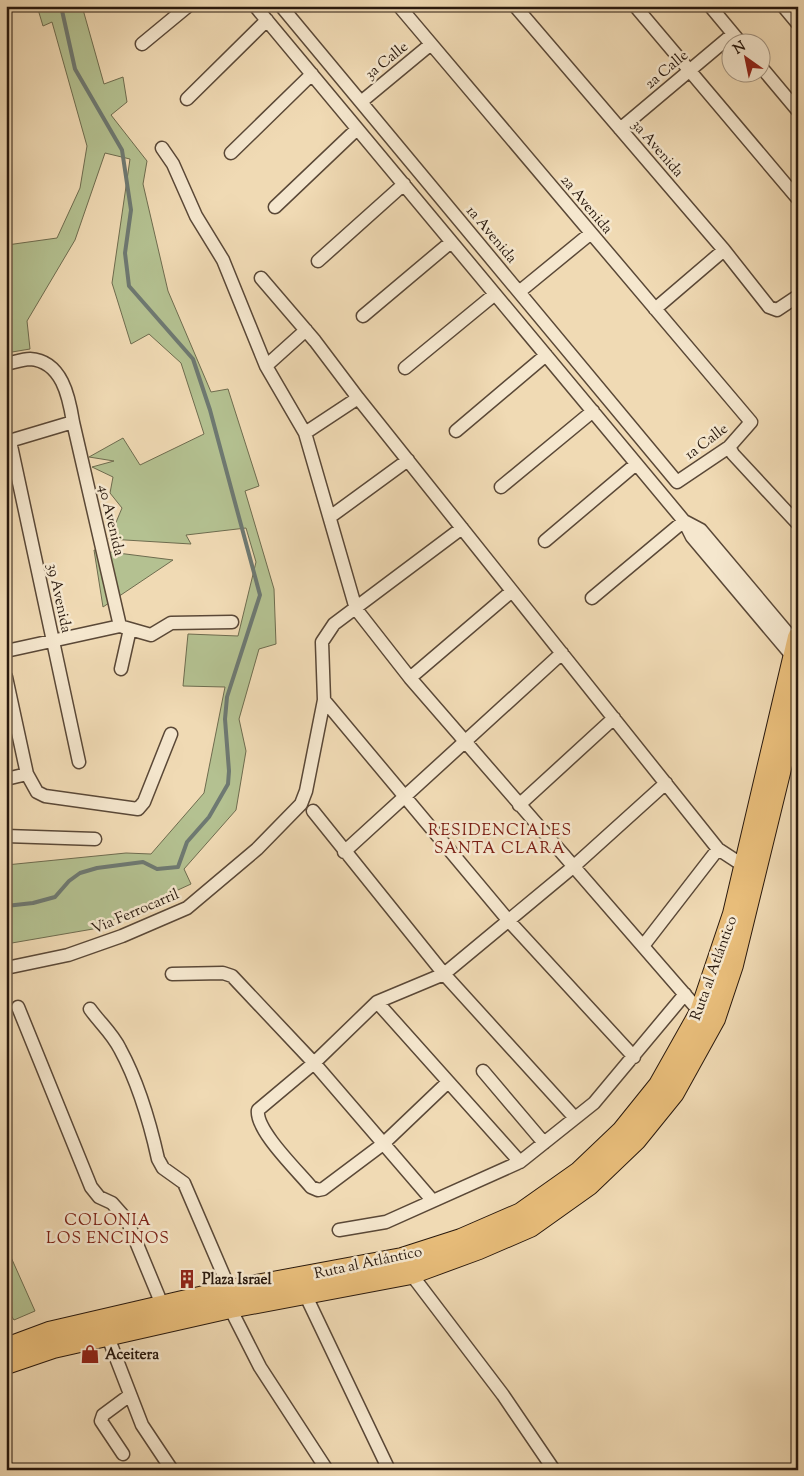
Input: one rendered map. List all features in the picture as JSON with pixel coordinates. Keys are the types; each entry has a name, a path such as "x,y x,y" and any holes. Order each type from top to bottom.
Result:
{"highway":[{"name":"Ruta al Atlántico","path":"6,1364 53,1348 108,1337 230,1299 402,1258 461,1239 520,1213 579,1172 622,1131 659,1085 700,1012 733,914 796,646"},
{"name":"Ruta al Atlántico","path":"6,1348 49,1332 163,1307 230,1299 305,1294 411,1274 479,1249 537,1222 589,1186 636,1140 674,1093 715,1019 733,965 798,698"}],"street":[{"path":"142,44 188,6"},
{"path":"255,6 684,521 701,530 796,646"},
{"name":"1a Avenida","path":"281,6 677,482"},
{"name":"2a Avenida","path":"399,6 751,422"},
{"name":"3a Avenida","path":"516,6 724,250 769,307 777,310 798,296"},
{"path":"635,6 798,199"},
{"path":"710,6 732,32"},
{"path":"783,6 798,24"},
{"path":"187,99 267,20"},
{"name":"3a Calle","path":"360,102 431,44"},
{"name":"2a Calle","path":"620,129 690,70 722,48"},
{"path":"231,153 312,74"},
{"path":"772,80 798,111"},
{"path":"274,207 357,128"},
{"path":"162,148 173,164 196,216 223,260 266,366 305,433 356,609 410,678 700,1012"},
{"path":"318,261 404,184"},
{"path":"519,292 591,233"},
{"path":"363,316 451,242"},
{"path":"655,309 724,250"},
{"path":"261,278 306,330 358,398 718,849 744,866"},
{"path":"405,368 495,294"},
{"path":"266,366 306,330"},
{"path":"456,431 546,355"},
{"name":"40 Avenida","path":"6,364 30,359 46,365 59,374 71,408 125,627"},
{"path":"305,433 358,398"},
{"path":"502,487 593,411"},
{"path":"8,442 73,422"},
{"name":"1a Calle","path":"677,482 729,447 751,422"},
{"name":"39 Avenida","path":"8,442 79,762"},
{"path":"729,447 733,454 798,524"},
{"path":"330,517 408,460"},
{"path":"545,541 636,464"},
{"path":"592,598 684,521"},
{"name":"Via Ferrocarril","path":"6,968 68,955 122,936 187,908 257,849 278,825 301,804 306,791 324,700 322,642 334,624 462,528"},
{"path":"410,678 512,591"},
{"path":"6,651 125,627 151,635 164,625 171,623 232,622"},
{"path":"121,668 125,627"},
{"path":"344,852 562,653"},
{"path":"6,677 26,774 37,792 45,796 138,809 144,802 171,734"},
{"path":"324,700 508,920 634,1057"},
{"path":"519,804 614,718"},
{"path":"6,779 26,774"},
{"path":"448,1082 383,1144 323,1189 318,1190 311,1187 263,1129 258,1115 258,1110 314,1063 377,1002 444,974 573,867 666,783"},
{"path":"313,811 344,852 444,974 575,1118"},
{"path":"6,836 96,839"},
{"path":"643,946 718,849"},
{"path":"172,974 223,973 232,976 314,1063 432,1200"},
{"path":"340,1230 386,1222 520,1162 594,1103 685,994"},
{"path":"377,1002 520,1162"},
{"path":"18,1008 91,1187 99,1197 112,1203 127,1220 163,1307"},
{"path":"90,1009 99,1023 109,1031 121,1049 136,1087 158,1159 163,1168 184,1183 230,1299 260,1367 327,1470"},
{"path":"483,1071 544,1143"},
{"path":"411,1274 503,1395 554,1470"},
{"path":"305,1294 389,1470"},
{"path":"108,1337 142,1425 172,1470"},
{"path":"123,1454 101,1421 103,1415 130,1395"}],"green space":[{"path":"37,6 82,6 104,84 123,77 127,102 111,115 147,161 143,184 168,291 211,392 228,389 259,486 245,491 274,589 276,644 259,649 239,719 246,751 236,810 184,869 191,884 93,929 6,944 6,865 126,853 151,854 204,793 225,687 183,686 188,634 238,636 256,562 246,528 186,535 191,544 109,539 122,508 110,493 113,477 92,467 114,461 89,457 123,438 140,465 204,434 181,363 149,334 131,344 112,283 130,159 105,153 75,240 27,321 30,349 6,353 7,245 57,238 80,188 87,146 52,22 43,26"},
{"path":"94,550 173,560 103,607"},
{"path":"6,1246 35,1311 14,1320 6,1308"}],"waterway":[{"path":"6,906 33,903 55,897 69,881 80,873 97,868 143,862 157,869 178,867 187,842 209,817 228,784 229,771 225,719 227,697 260,595 210,410 193,359 129,286 125,253 131,210 122,150 75,69 61,6"}],"place":[{"name":"Plaza Israel","path":"187,1279"},
{"name":"Aceitera","path":"90,1354"}],"district":[{"name":"RESIDENCIALES SANTA CLARA","path":"500,838"},
{"name":"COLONIA LOS ENCINOS","path":"108,1228"}]}
